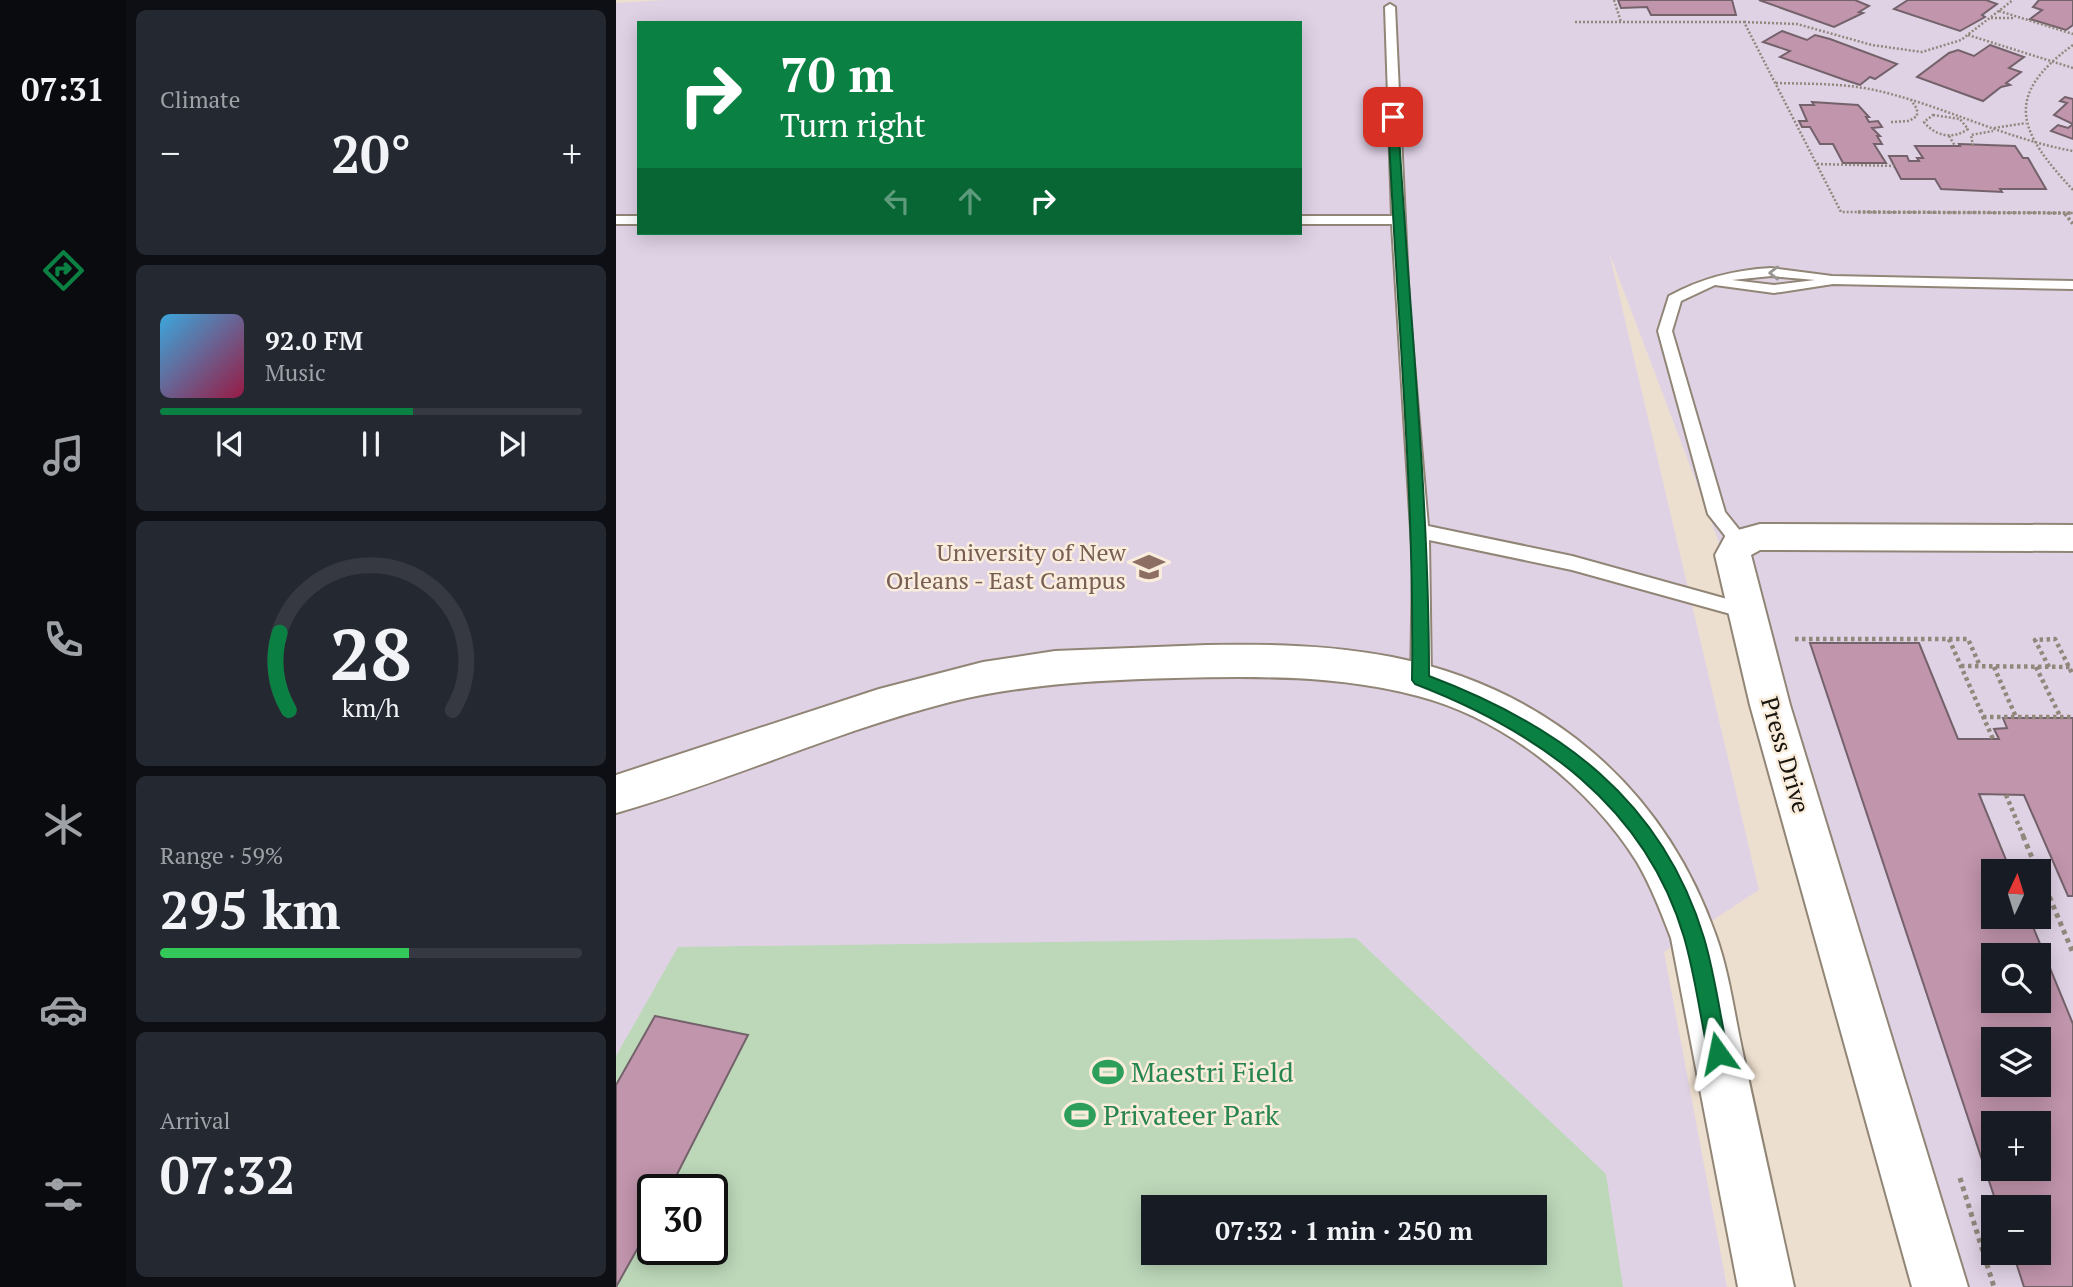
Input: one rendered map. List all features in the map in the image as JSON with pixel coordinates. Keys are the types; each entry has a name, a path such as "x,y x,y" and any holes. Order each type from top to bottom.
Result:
{"street":[{"path":"1740,542 1760,537 1793,536 2073,538"},
{"name":"Press Drive","path":"1740,542 1733,555 1745,611 1940,1287"},
{"path":"616,794 870,709 983,678 1059,666 1237,660 1345,667 1421,680 1471,699 1545,739 1577,762 1618,802 1650,843 1673,885 1694,937 1766,1287"}],"lane":[{"path":"1390,7 1398,220 1419,531 1421,680"},
{"path":"616,220 637,220"},
{"path":"1302,220 1398,220"},
{"path":"1740,542 1717,514 1665,331 1674,299 1693,287 1716,281 1745,288 1781,290 1808,288 1832,280 2073,285"},
{"path":"1419,531 1572,563 1745,611"}],"path":[{"path":"1614,0 1621,22"},
{"path":"1575,22 1797,24 1872,45 1922,52 1942,47 1968,34 2014,0"},
{"path":"1999,11 2073,34"},
{"path":"1990,18 2022,18"},
{"path":"1744,22 1841,212 2073,213"},
{"path":"1979,27 1983,37 1991,42"},
{"path":"1968,34 2073,68"},
{"path":"2073,45 2048,61 2028,88 2026,123 2034,143 2047,162 2073,190"},
{"path":"1775,83 1833,84 1911,100 1965,123 1968,129 1965,133"},
{"path":"1911,100 1917,109 1914,118"},
{"path":"1924,121 1940,112 2034,143 2073,150"},
{"path":"1891,122 1914,118 1924,121 1929,129 1949,135 1997,131"},
{"path":"1965,123 1971,121"},
{"path":"1989,128 2026,123"},
{"path":"1949,135 1955,146"},
{"path":"1970,135 1973,146"},
{"path":"1817,164 1894,166"},
{"path":"2064,213 2073,224"},
{"path":"1795,653 1791,639 1968,639 1980,666"},
{"path":"1949,639 1993,739"},
{"path":"2049,667 2035,640 2055,639 2073,674"},
{"path":"1961,666 2071,667"},
{"path":"1994,666 2016,717"},
{"path":"2036,667 2060,717"},
{"path":"1983,717 2073,717"},
{"path":"2006,795 2033,859"},
{"path":"2051,898 2070,939 2073,953"},
{"path":"1957,1168 1994,1287"}],"shaded area":[{"name":"University of New Orleans - East Campus","path":"665,0 2073,0 2073,1287 1940,1287 1745,611 1609,252 1759,890 1664,952 1727,1287 616,1287 616,3"}],"green space":[{"name":"Maestri Field","path":"1356,938 1606,1174 1623,1287 616,1287 616,1056 678,947"}],"building":[{"path":"1618,0 1732,0 1736,15 1651,15 1647,7 1621,8"},
{"path":"1759,0 1855,0 1869,6 1859,12 1863,13 1834,27"},
{"path":"1908,0 1986,0 1997,4 1982,15 1985,17 1960,31 1894,9"},
{"path":"2039,0 2073,0 2073,25 2066,30 2030,19 2042,10 2033,7"},
{"path":"1782,31 1807,40 1815,35 1830,39 1897,64 1875,79 1870,77 1860,85 1780,57 1790,51 1763,42"},
{"path":"1990,45 2024,57 2009,68 2021,72 2006,83 2010,85 2001,87 1983,101 1917,77 1949,53 1958,50 1974,56"},
{"path":"2065,97 2073,99 2073,124 2054,115 2067,103 2060,101"},
{"path":"1812,102 1858,105 1869,117 1866,117 1869,122 1878,121 1882,127 1872,128 1880,136 1877,136 1882,144 1874,144 1886,163 1843,163 1833,144 1820,144 1810,127 1802,127 1799,121 1807,121 1800,105 1814,105"},
{"path":"2073,124 2073,139 2051,131 2058,125 2068,128"},
{"path":"1959,144 2015,146 2023,158 2028,158 2046,189 2000,189 2002,192 1941,189 1935,179 1901,179 1889,156 1907,156 1909,161 1919,161 1917,158 1923,158 1915,146 1960,146"},
{"path":"1810,643 1919,643 1958,739 1999,739 1994,729 2007,728 2003,718 2073,718 2073,896 2068,896 2024,795 1979,794 2006,859 1981,859 1981,929 2034,929 2040,943 1981,943 1981,1013 2051,1013 2051,970 2073,1024 2073,1287 2024,1287 2017,1265 2051,1265 2051,1195 1994,1195 1989,1181 2051,1181 2051,1111 1981,1111 1981,1157"},
{"path":"655,1016 748,1035 677,1174 637,1174 637,1250 616,1287 616,1085"}],"place":[{"name":"University of New Orleans - East Campus","path":"1149,567"},
{"name":"Maestri Field","path":"1108,1072"},
{"name":"Privateer Park","path":"1080,1115"}],"route":[{"path":"1393,117 1402,305 1422,562 1419,643 1421,680 1471,699 1545,739 1577,762 1618,802 1650,843 1673,885 1694,937 1718,1053"}]}
